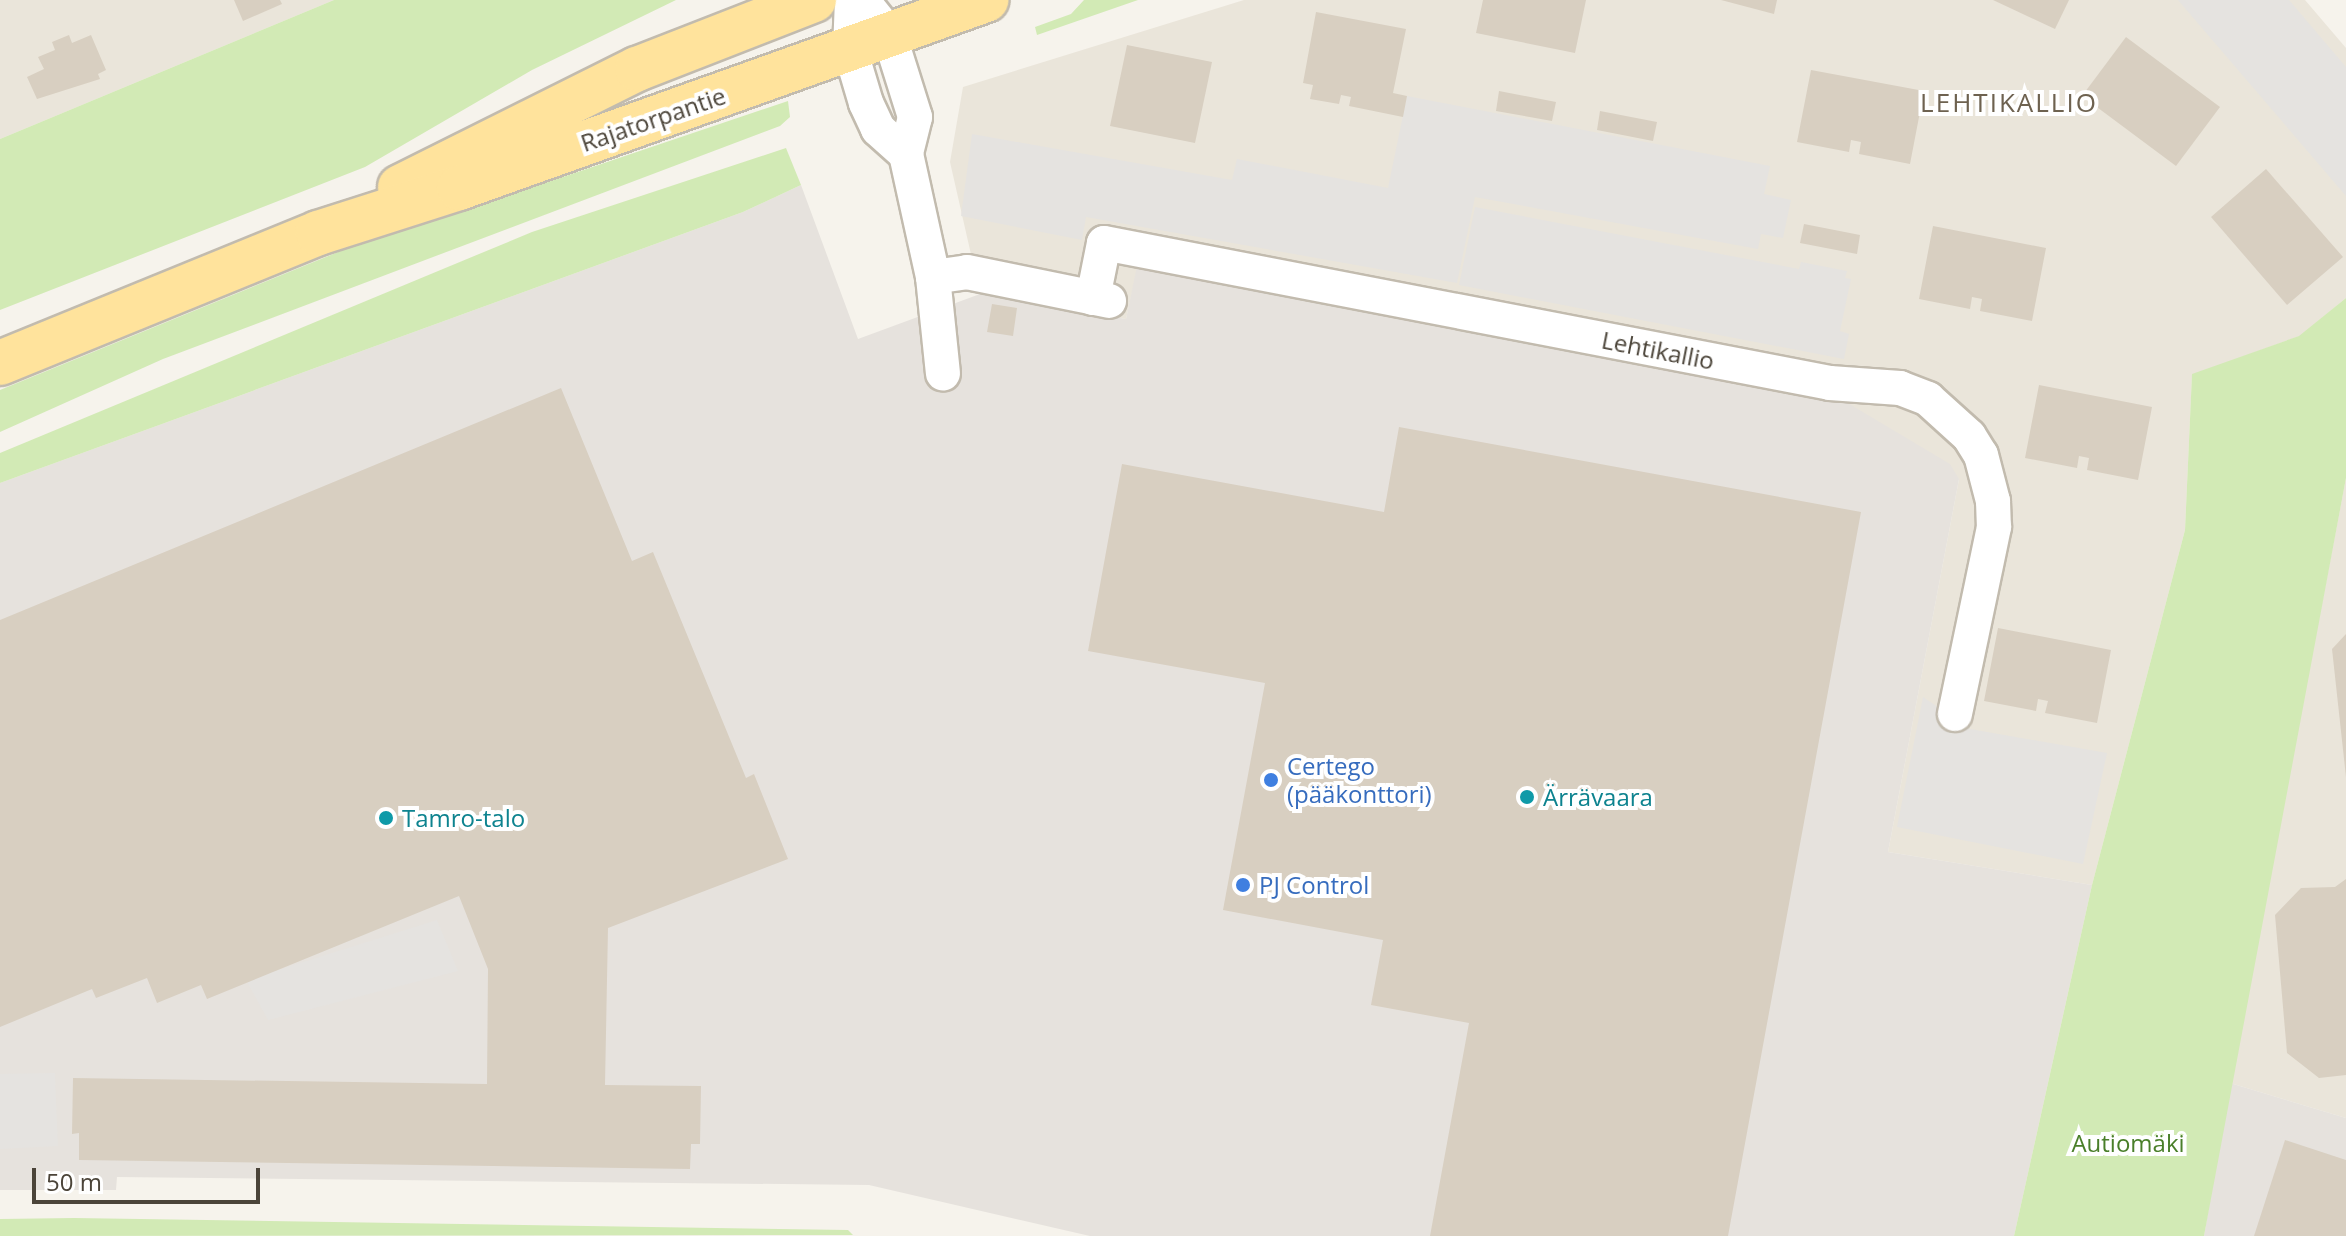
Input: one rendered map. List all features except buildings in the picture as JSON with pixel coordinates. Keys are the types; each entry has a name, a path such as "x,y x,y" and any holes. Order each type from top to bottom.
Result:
{"main road":[{"name":"Rajatorpantie","path":"318,233 533,117 637,69 814,0"},
{"name":"Rajatorpantie","path":"0,363 318,233 986,0"}],"street":[{"path":"852,0 870,42"},
{"path":"862,0 870,42 878,129 906,154 933,277 943,373"},
{"name":"Lehtikallio","path":"933,277 967,272 1101,299 1104,243 1830,383 1900,388 1928,399 1969,436 1981,455 1993,501 1994,527 1955,714"}],"shaded area":[{"path":"0,0 334,0 0,139"},
{"path":"1244,0 2305,0 2346,48 2346,298 2300,336 2192,375 2185,530 2092,885 1888,852 1959,479 1138,266 1126,319 980,294 950,162 963,87"},
{"path":"2178,0 2289,0 2346,67 2346,196"},
{"path":"1407,96 1770,166 1764,194 1791,200 1783,238 1761,234 1758,249 1475,197 1457,283 1086,217 1082,240 961,216 972,134 1232,180 1237,159 1388,188"},
{"path":"801,185 858,339 980,294 1126,319 1137,266 1841,399 1950,464 1959,479 1888,852 2092,885 2014,1236 1090,1236 869,1185 117,1177 116,1190 0,1190 0,483 743,212"},
{"path":"1475,207 1799,269 1801,262 1847,271 1845,278 1851,279 1840,331 1849,334 1844,359 1459,285"},
{"path":"2346,478 2346,1118 2230,1083"},
{"path":"1923,697 1970,729 2107,753 2083,864 1897,827"},
{"path":"437,920 458,971 268,1020 246,980"},
{"path":"55,1073 58,1146 0,1149 0,1074"},
{"path":"2230,1083 2346,1118 2346,1236 2204,1236"}],"green space":[{"path":"334,0 676,0 532,70 365,167 0,310 0,139"},
{"path":"1084,0 1138,0 1037,35 1035,27 1071,14"},
{"path":"788,101 790,117 780,126 163,359 0,432 0,390 419,219 542,184"},
{"path":"786,148 801,185 743,212 0,483 0,453 532,232"},
{"name":"Autiomäki","path":"2346,298 2346,478 2204,1236 2014,1236 2092,885 2185,530 2192,374 2299,336"},
{"path":"0,1219 848,1230 853,1235 0,1236"}],"place":[{"name":"Certego (pääkonttori)","path":"1271,780"},
{"name":"Ärrävaara","path":"1527,797"},
{"name":"Tamro-talo","path":"386,818"},
{"name":"PJ Control","path":"1243,885"}],"district":[{"name":"LEHTIKALLIO","path":"2009,103"}]}
